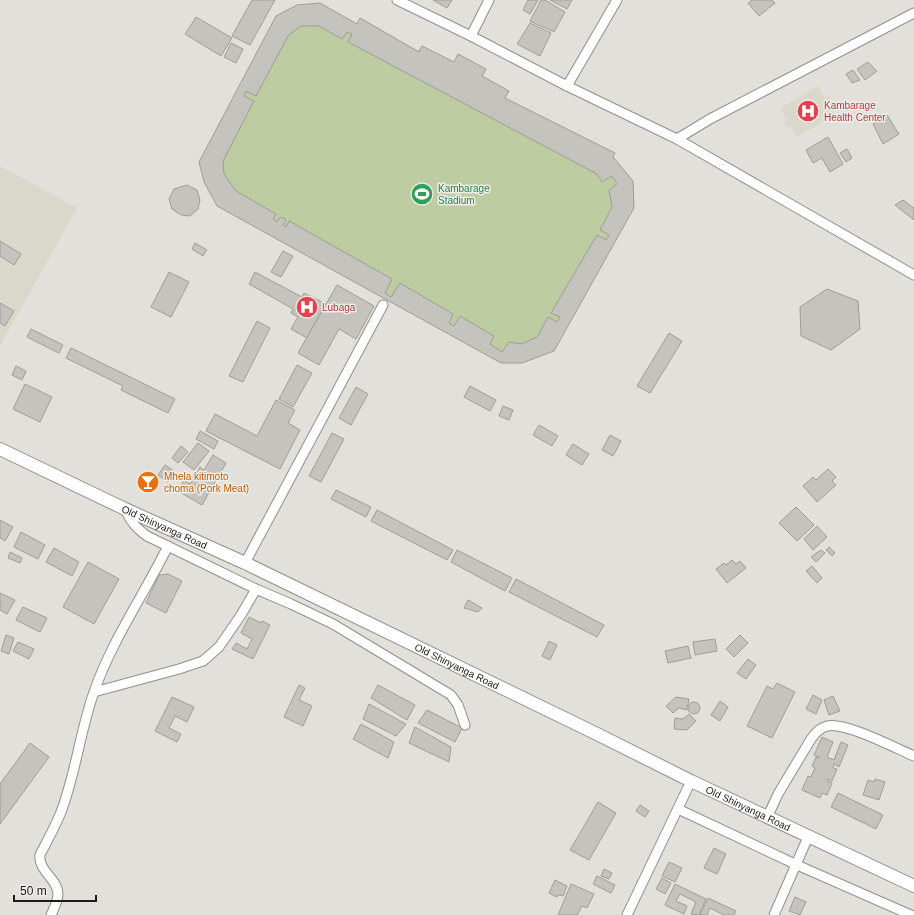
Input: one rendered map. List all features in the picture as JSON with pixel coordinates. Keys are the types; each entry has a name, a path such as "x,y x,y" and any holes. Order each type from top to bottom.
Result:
{"main road":[{"name":"Old Shinyanga Road","path":"0,449 125,509 245,563 767,818 914,886"}],"street":[{"path":"397,0 471,36 567,86 677,139 914,275"},
{"path":"471,36 489,0"},
{"path":"567,86 617,0"},
{"path":"677,139 710,119 914,13"},
{"path":"245,563 383,305"},
{"path":"125,509 131,521 147,536 256,589 333,624 451,695 458,705 465,725"},
{"path":"51,915 58,899 58,892 41,866 40,855 61,812 94,692 112,651 136,603 156,570 168,546"},
{"path":"94,692 203,661 219,647 241,615 256,589"},
{"path":"767,818 778,794 811,739 824,727 835,726 854,731 914,756"},
{"path":"627,915 691,781"},
{"path":"678,809 797,865 911,915"},
{"path":"774,915 808,837"}],"shaded area":[{"name":"Kambarage Health Center","path":"818,86 825,98 829,97 832,102 829,104 835,115 797,137 791,126 787,128 784,122 787,120 780,108"},
{"path":"0,166 77,208 0,346"}],"green space":[{"name":"Kambarage Stadium","path":"320,3 357,24 360,18 418,51 422,46 454,62 458,54 486,69 482,76 509,91 505,98 615,153 613,157 633,181 634,208 554,351 522,363 501,363 217,206 199,162 276,16 297,5"}],"building":[{"path":"252,0 275,0 250,45 232,36"},
{"path":"433,0 452,0 447,8"},
{"path":"528,0 538,0 530,14 523,10"},
{"path":"541,0 545,0 565,12 554,32 530,21"},
{"path":"550,0 572,0 567,9"},
{"path":"752,0 772,0 775,3 759,16 748,3"},
{"path":"320,3 357,24 360,18 419,52 422,46 454,62 458,54 486,69 482,76 509,91 505,98 615,153 613,157 633,181 634,208 554,351 522,363 501,363 217,206 204,182 199,162 276,16 297,5","holes":["301,26 319,26 342,39 347,32 352,34 348,42 597,174 602,182 612,176 617,184 609,190 612,207 600,230 609,235 606,240 597,235 551,313 560,317 557,322 548,317 537,337 521,344 509,342 502,352 490,344 494,336 460,316 454,326 449,323 453,314 400,283 391,297 385,293 392,279 289,221 286,227 283,225 286,219 280,217 277,222 273,219 276,214 236,191 224,174 223,161 254,101 244,96 246,91 256,96 288,36"]},
{"path":"196,17 232,38 221,56 185,34"},
{"path":"530,23 551,33 540,56 517,44"},
{"path":"231,43 243,49 236,63 224,57"},
{"path":"868,62 877,71 865,80 857,69"},
{"path":"853,70 860,80 852,83 846,74"},
{"path":"887,115 899,134 883,144 873,124"},
{"path":"828,137 843,164 830,172 822,158 813,163 806,150"},
{"path":"847,149 852,158 846,162 840,153"},
{"path":"187,185 197,190 200,200 198,209 190,216 181,215 172,209 169,199 174,189"},
{"path":"903,200 914,208 914,220 895,205"},
{"path":"0,241 21,254 14,265 0,256"},
{"path":"195,243 207,250 203,256 192,249"},
{"path":"283,251 293,256 281,277 271,272"},
{"path":"169,272 189,282 171,317 151,307"},
{"name":"Lubaga","path":"255,272 302,297 304,293 326,304 307,338 291,329 298,317 291,313 293,309 249,284"},
{"path":"337,285 374,306 356,339 339,329 319,365 298,353"},
{"path":"827,289 858,301 860,329 831,350 801,336 800,307"},
{"path":"0,303 14,311 5,326 0,323"},
{"path":"257,321 270,328 243,382 229,376"},
{"path":"31,329 63,345 59,353 27,337"},
{"path":"669,333 682,341 650,393 637,386"},
{"path":"71,348 175,399 168,413 121,390 123,386 66,358"},
{"path":"297,365 312,373 293,407 279,399"},
{"path":"16,366 26,371 22,380 12,375"},
{"path":"25,384 52,397 40,422 13,409"},
{"path":"470,386 496,400 490,411 464,397"},
{"path":"356,387 368,394 351,425 339,418"},
{"path":"276,400 295,410 288,423 300,430 280,469 206,431 215,414 257,436"},
{"path":"503,406 513,410 509,420 499,416"},
{"path":"539,425 558,436 552,446 533,435"},
{"path":"200,431 218,441 214,449 196,439"},
{"path":"332,433 344,439 321,482 309,476"},
{"path":"610,435 621,441 613,456 602,450"},
{"path":"198,443 209,451 194,470 183,462"},
{"path":"573,444 589,454 582,465 566,455"},
{"path":"181,446 188,452 178,463 172,458"},
{"path":"213,455 226,463 202,505 178,491 184,480 190,484 200,467 204,470"},
{"path":"165,465 175,472 168,482 158,475"},
{"path":"828,469 836,477 832,481 836,485 817,502 803,486 813,477 816,480"},
{"path":"336,490 371,507 366,517 331,499"},
{"path":"796,507 814,525 797,541 779,523"},
{"path":"377,510 453,550 447,560 371,521"},
{"path":"0,520 13,527 5,541 0,538"},
{"path":"817,526 827,537 813,550 804,539"},
{"path":"21,532 45,545 38,559 14,547"},
{"path":"829,547 835,553 832,556 826,550"},
{"path":"54,548 79,562 72,576 46,562"},
{"path":"457,550 512,578 505,591 451,562"},
{"path":"821,550 825,553 816,562 811,557"},
{"path":"10,552 22,558 20,563 8,558"},
{"path":"732,560 736,564 740,561 746,568 727,583 716,569 724,563 726,565"},
{"path":"88,562 119,579 94,624 63,607"},
{"path":"812,566 822,578 817,583 806,571"},
{"path":"168,574 182,581 166,613 146,603 159,575"},
{"path":"516,579 604,625 597,637 509,592"},
{"path":"0,593 15,600 7,614 0,610"},
{"path":"468,600 482,608 478,612 464,608"},
{"path":"23,607 47,618 40,632 16,620"},
{"path":"249,617 261,623 262,621 270,625 253,659 232,649 236,643 247,649 252,639 241,633"},
{"path":"6,635 14,638 9,654 1,651"},
{"path":"740,635 748,643 734,657 726,649"},
{"path":"715,639 717,651 695,655 693,642"},
{"path":"549,641 557,645 550,660 542,656"},
{"path":"18,642 34,649 29,659 13,651"},
{"path":"688,646 691,658 668,663 665,651"},
{"path":"748,659 756,665 746,679 737,673"},
{"path":"777,683 795,692 772,738 747,726 767,686 773,689"},
{"path":"299,685 305,688 299,700 312,706 303,726 284,717"},
{"path":"378,685 415,705 407,720 371,698"},
{"path":"813,695 822,700 816,714 806,709"},
{"path":"833,696 840,711 829,715 824,700"},
{"path":"172,697 194,707 187,722 175,716 169,728 181,734 177,742 155,731"},
{"path":"676,697 689,699 687,710 679,708 673,713 666,706"},
{"path":"720,701 728,707 720,721 711,715"},
{"path":"694,702 698,704 700,708 698,712 694,714 690,712 688,708 690,704"},
{"path":"369,704 406,724 396,736 363,719"},
{"path":"427,710 462,728 455,742 418,723"},
{"path":"689,714 696,721 687,730 674,729 675,718 683,719"},
{"path":"361,724 394,742 388,758 353,739"},
{"path":"415,727 451,747 449,762 409,743"},
{"path":"822,737 833,742 827,757 834,760 841,742 848,745 839,767 834,764 833,768 837,769 832,781 828,779 827,781 832,783 827,795 822,793 820,798 802,790 808,776 811,777 815,768 812,766 816,757 819,758 814,755"},
{"path":"30,743 49,757 0,824 0,784"},
{"path":"875,779 885,782 879,800 863,795 868,780 874,782"},
{"path":"838,793 883,815 876,829 831,807"},
{"path":"598,802 616,813 589,860 570,850"},
{"path":"640,805 649,811 645,817 636,811"},
{"path":"714,848 726,854 717,874 704,868"},
{"path":"669,862 682,868 675,882 662,876"},
{"path":"604,869 612,873 609,879 601,876"},
{"path":"597,876 615,885 611,893 593,884"},
{"path":"662,878 671,883 665,894 656,889"},
{"path":"555,880 567,886 563,896 558,895 557,897 549,893"},
{"path":"571,884 594,894 587,908 582,906 577,915 558,915"},
{"path":"675,884 706,899 699,915 691,914 696,902 680,894 676,901 687,906 684,914 665,905"},
{"path":"795,897 806,902 800,915 789,911"},
{"path":"708,898 736,911 734,915 724,915 710,908 707,915 700,915"}],"place":[{"name":"Kambarage Health Center","path":"808,111"},
{"name":"Kambarage Stadium","path":"422,194"},
{"name":"Lubaga","path":"307,307"},
{"name":"Mhela kitimoto choma (Pork Meat)","path":"148,482"}]}
